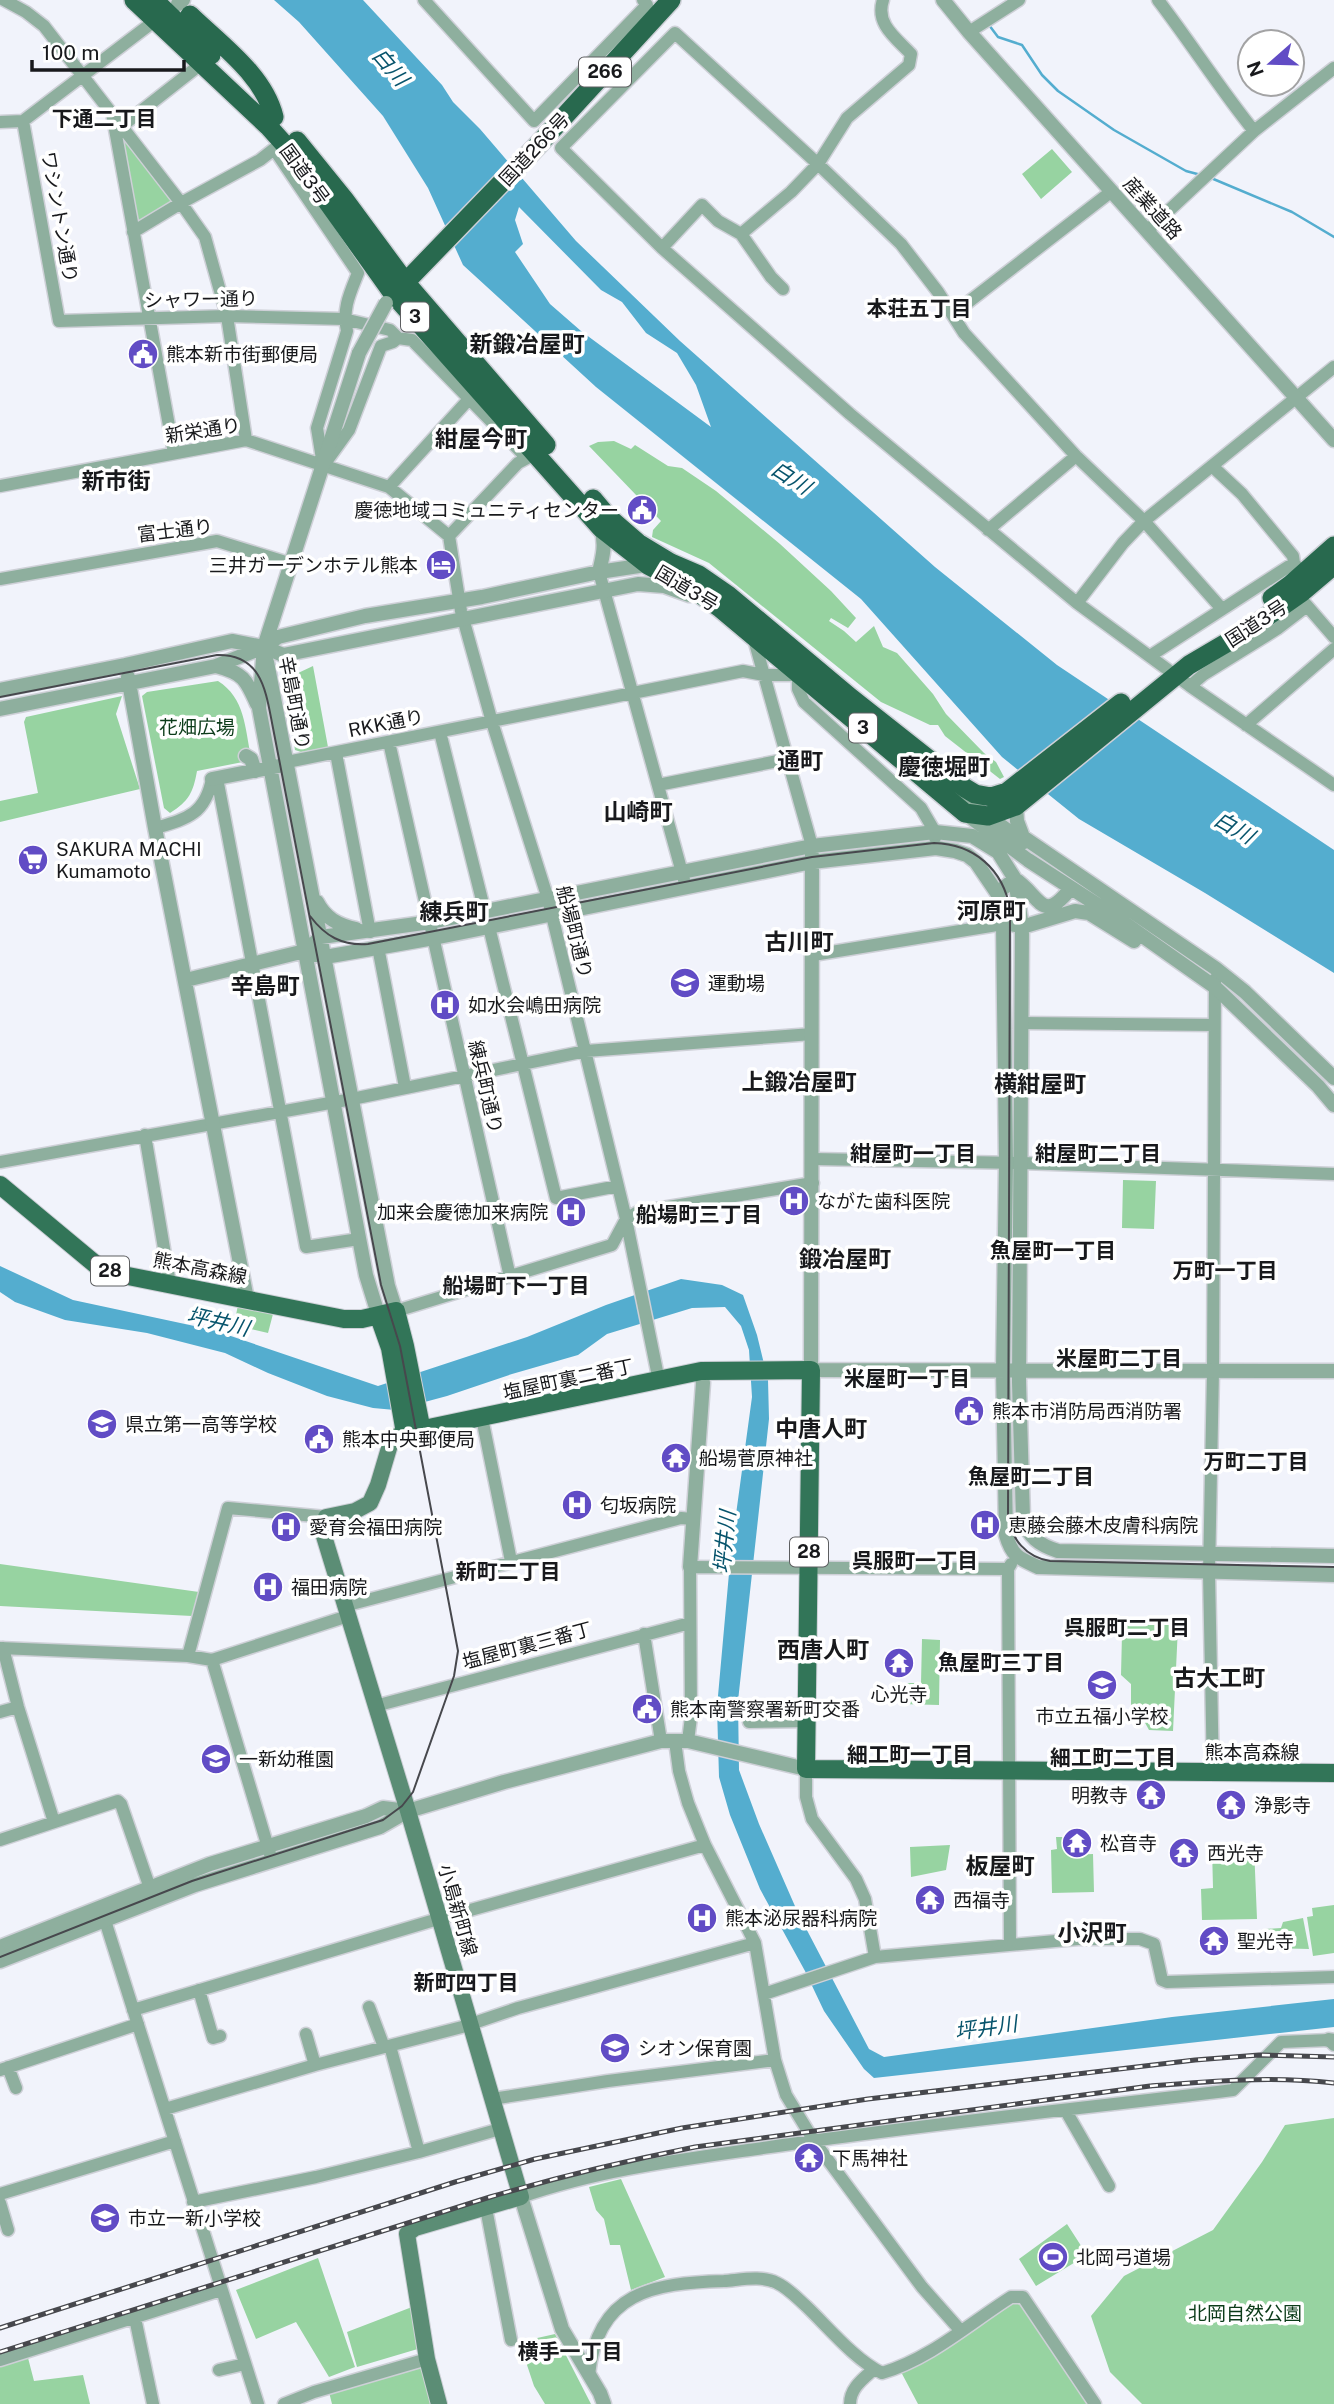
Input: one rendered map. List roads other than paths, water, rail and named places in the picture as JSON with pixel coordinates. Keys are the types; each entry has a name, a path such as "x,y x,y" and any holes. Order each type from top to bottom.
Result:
{"highway":[{"name":"国道3号","path":"134,0 169,6 302,146 345,199 395,293 605,523 618,542 648,565 693,589 720,608 965,813"},
{"name":"国道266号","path":"395,293 430,260 671,0"},
{"name":"国道3号","path":"169,6 201,64 268,126 294,155 395,293 532,456 577,501 605,523 671,563 699,575 728,595 916,750 975,794 991,797 1003,807 1169,679 1303,601 1334,565"},
{"name":"国道3号","path":"1169,679 1182,655 1238,622 1290,585 1298,568 1334,545"},
{"path":"965,813 1003,807"}],"main road":[{"name":"熊本高森線","path":"0,1185 101,1269 344,1319 387,1314"},
{"path":"326,1517 355,1511 370,1503 392,1438 413,1432 397,1347 387,1314"},
{"name":"塩屋町裏二番丁","path":"413,1432 701,1371 811,1370"},
{"name":"28","path":"806,1769 811,1370"},
{"name":"小島新町線","path":"326,1517 323,1533 521,2197"},
{"name":"熊本高森線","path":"806,1769 1334,1773"},
{"path":"439,2404 427,2358 407,2234 415,2228 521,2197"}],"street":[{"path":"4,0 44,26 205,237 227,316 246,440"},
{"path":"424,0 534,121 647,5 643,0"},
{"path":"741,234 791,192 818,164 847,118 909,65 911,54 882,23 880,9 883,0"},
{"name":"産業道路","path":"943,0 969,33 1334,440"},
{"path":"969,33 1019,0"},
{"path":"1158,0 1205,62 1225,95 1254,131"},
{"path":"0,122 23,121 169,6"},
{"path":"1222,609 1144,521 1076,456 964,333 901,244 675,33 561,148 662,248 850,414 988,530 1077,603 1150,656 1169,679 1246,724 1334,785"},
{"path":"122,126 201,64"},
{"path":"1147,230 1254,131 1334,68"},
{"path":"112,113 174,453"},
{"name":"ワシントン通り","path":"23,121 60,321"},
{"path":"133,232 260,160 274,149 358,273 345,305 344,319 348,331 317,428 323,465"},
{"path":"953,314 1112,191"},
{"path":"662,248 702,205 718,221 741,234 771,277 783,289"},
{"path":"264,647 359,353 395,293"},
{"name":"シャワー通り","path":"60,321 227,316 344,319 390,330 398,338 412,340 532,456"},
{"path":"323,465 349,430 381,345 398,338"},
{"path":"1077,603 1123,543 1144,521 1334,367"},
{"path":"470,398 389,487 449,536 518,463 532,456"},
{"name":"新栄通り","path":"0,486 246,440 389,487"},
{"path":"988,530 1076,456"},
{"path":"1150,656 1222,609 1298,568 1293,556 1242,494 1212,466"},
{"path":"605,523 606,571"},
{"name":"船場町通り","path":"449,536 465,625 492,723 548,899 586,1051 626,1219 659,1381"},
{"name":"富士通り","path":"0,579 217,541 292,564"},
{"path":"618,542 606,571 603,590 686,887"},
{"path":"0,709 216,666 264,647 278,637 365,616 459,601 606,571 671,563"},
{"path":"0,690 232,640 264,647 283,655 465,625 603,590 638,584 664,586 720,608"},
{"path":"1303,601 1334,637"},
{"path":"753,636 812,846 811,1370 1334,1371"},
{"name":"辛島町通り","path":"264,647 259,708 366,1275 387,1314"},
{"name":"辛島町通り","path":"264,647 388,1286 387,1314"},
{"path":"1246,724 1334,649"},
{"path":"125,665 247,1299"},
{"path":"216,666 235,671 248,682 259,708"},
{"name":"RKK通り","path":"287,762 743,671 764,675 799,675"},
{"path":"799,675 799,694 815,712 921,808 934,832 936,848"},
{"path":"440,732 485,912"},
{"name":"練兵町通り","path":"389,742 510,1277"},
{"path":"336,753 370,932"},
{"path":"246,756 251,759 255,771"},
{"path":"657,785 788,759"},
{"path":"215,779 271,768 287,762"},
{"path":"155,828 197,813 215,779"},
{"path":"215,779 306,1247 359,1239"},
{"path":"1003,807 1019,828 1033,854"},
{"path":"1003,807 1033,854 1071,888 1215,987 1318,1086 1334,1105"},
{"path":"965,813 1215,968 1245,992 1334,1079"},
{"path":"186,979 305,951 321,937 370,932 485,912 812,846 934,832 972,836 986,843 999,852 1015,879 1022,927 1019,1370 1023,1518 1026,1529 1041,1545 1058,1551 1209,1556 1334,1556"},
{"path":"305,951 325,957 434,938 812,862 936,848 967,855 986,873 997,893 1003,924 1006,1163 1003,1370 1006,1535 1012,1563 1008,1770 1010,1944"},
{"path":"1015,879 1024,885 1035,900 1051,906 1059,904 1071,888"},
{"path":"997,893 1015,879"},
{"path":"310,888 321,911 339,925 370,932"},
{"path":"813,955 1003,924 1022,927 1075,911 1089,913 1158,956 1191,970"},
{"path":"489,927 556,1198 618,1186"},
{"path":"378,947 405,1087"},
{"path":"1213,1773 1209,1556 1213,1371 1215,968"},
{"path":"1022,1023 1214,1025"},
{"path":"0,1162 352,1099 586,1051 812,1034"},
{"path":"145,1135 170,1284"},
{"path":"813,1159 1334,1174"},
{"path":"387,1314 611,1245 626,1219 638,1212 813,1183"},
{"path":"675,1741 691,1717 690,1567 703,1383 701,1371"},
{"path":"482,1418 512,1561"},
{"path":"188,1656 228,1508 326,1517"},
{"path":"54,1822 1,1648 188,1656 212,1660 346,1611 512,1561 681,1518 692,1519"},
{"path":"690,1567 809,1568 1012,1563 1209,1573 1334,1575"},
{"name":"塩屋町裏三番丁","path":"375,1706 690,1623"},
{"path":"644,1634 675,1741 685,1793 705,1845 755,1944 775,2060 786,2095 814,2140 922,2287 960,2330"},
{"path":"212,1660 270,1853"},
{"path":"0,1712 18,1707"},
{"path":"749,1722 807,1721"},
{"path":"0,1962 152,1894 210,1864 270,1853 383,1808 408,1811 504,1782 675,1741 709,1746 806,1769 806,1797 812,1819 856,1879 864,1899 875,1957"},
{"path":"0,1840 118,1801 152,1894"},
{"path":"133,2010 438,1919 705,1845"},
{"path":"0,1947 103,1914"},
{"path":"103,1914 258,2404"},
{"path":"764,1994 875,1957 1078,1939 1140,1939 1154,1944 1162,1980 1167,1982 1334,1977"},
{"path":"165,2109 315,2065 470,2024 518,2008 755,1944"},
{"path":"199,1990 214,2038 220,2036"},
{"path":"369,2007 387,2047 419,2152"},
{"path":"16,2088 4,2068 138,2024"},
{"path":"306,2034 315,2065"},
{"path":"604,2404 562,2329 521,2197 628,2169 814,2140 1233,2090 1281,2042 1332,2042"},
{"path":"492,2099 775,2060"},
{"path":"1066,2111 1109,2186"},
{"path":"193,2202 316,2177 500,2129"},
{"path":"0,2194 175,2141"},
{"path":"0,2203 8,2230"},
{"path":"485,2208 511,2340"},
{"path":"589,2375 596,2337 619,2304 672,2285 696,2281 764,2279 776,2282 790,2291 874,2369 882,2373 899,2368 1011,2297 1023,2297 1095,2404"},
{"path":"0,2360 221,2290"},
{"path":"135,2318 153,2404"},
{"path":"284,2404 314,2392 427,2358"},
{"path":"219,2371 245,2364"},
{"path":"850,2404 850,2396 855,2388 874,2369"}],"water":[{"name":"白川","path":"274,0 363,0 442,85 453,102 480,129 576,241 680,341 935,567 1057,665 1334,850 1334,973 1079,819 1002,757 861,599 596,387 463,265 428,188 383,116 299,22","holes":["519,207 601,290 622,302 646,333 677,353 696,385 711,427 581,331 550,304 515,252 523,244 515,220"]},
{"path":"0,1266 73,1300 213,1330 378,1386 527,1337 606,1305 681,1279 722,1285 743,1295 757,1335 768,1380 769,1419 738,1701 739,1770 759,1824 798,1913 869,2049 884,2057 1172,2017 1334,1999 1334,2027 874,2078 864,2069 824,2011 760,1889 730,1815 719,1777 717,1707 731,1551 752,1397 749,1350 741,1326 725,1307 692,1308 607,1334 578,1355 395,1410 373,1408 327,1396 225,1353 147,1333 65,1320 15,1302 0,1292"}],"waterway":[{"path":"989,25 998,37 1022,45 1042,75 1058,91 1114,130 1186,171 1201,175"},
{"path":"1211,178 1292,212 1334,237"}],"tram line":[{"path":"0,697 217,655 232,656 244,661 260,678 270,715 381,1285 400,1346 458,1651 454,1676 413,1792 402,1806 383,1820 192,1881 0,1957"},
{"path":"310,916 335,938 350,943 368,944 812,857 934,843 948,844 974,854 984,861 1001,882 1010,909 1008,1516 1012,1532 1027,1551 1050,1561 1334,1567"}],"railway":[{"path":"0,2328 455,2182 535,2159 682,2128 868,2099 1195,2060 1259,2055 1334,2057"},
{"path":"0,2352 490,2197 695,2147 1150,2086 1265,2080 1334,2083"}],"place":[{"name":"熊本新市街郵便局","path":"143,354"},
{"name":"慶徳地域コミュニティセンター","path":"642,510"},
{"name":"三井ガーデンホテル熊本","path":"441,565"},
{"name":"SAKURA MACHI Kumamoto","path":"33,860"},
{"name":"運動場","path":"685,983"},
{"name":"如水会嶋田病院","path":"445,1005"},
{"name":"ながた歯科医院","path":"794,1201"},
{"name":"加来会慶徳加来病院","path":"571,1212"},
{"name":"熊本市消防局西消防署","path":"969,1411"},
{"name":"県立第一高等学校","path":"102,1424"},
{"name":"熊本中央郵便局","path":"319,1439"},
{"name":"船場菅原神社","path":"676,1458"},
{"name":"匂坂病院","path":"577,1505"},
{"name":"恵藤会藤木皮膚科病院","path":"985,1525"},
{"name":"愛育会福田病院","path":"286,1527"},
{"name":"福田病院","path":"268,1587"},
{"name":"心光寺","path":"899,1663"},
{"name":"市立五福小学校","path":"1102,1685"},
{"name":"熊本南警察署新町交番","path":"647,1709"},
{"name":"一新幼稚園","path":"216,1759"},
{"name":"明教寺","path":"1151,1795"},
{"name":"浄影寺","path":"1231,1805"},
{"name":"松音寺","path":"1077,1843"},
{"name":"西光寺","path":"1184,1853"},
{"name":"西福寺","path":"930,1900"},
{"name":"熊本泌尿器科病院","path":"702,1918"},
{"name":"聖光寺","path":"1214,1941"},
{"name":"シオン保育園","path":"615,2048"},
{"name":"下馬神社","path":"809,2158"},
{"name":"市立一新小学校","path":"105,2218"},
{"name":"北岡弓道場","path":"1053,2257"}],"district":[{"name":"下通二丁目","path":"104,119"},
{"name":"本荘五丁目","path":"919,309"},
{"name":"新鍛冶屋町","path":"527,344"},
{"name":"紺屋今町","path":"481,439"},
{"name":"新市街","path":"116,481"},
{"name":"通町","path":"800,761"},
{"name":"慶徳堀町","path":"944,767"},
{"name":"山崎町","path":"638,812"},
{"name":"河原町","path":"991,911"},
{"name":"練兵町","path":"454,912"},
{"name":"古川町","path":"799,942"},
{"name":"辛島町","path":"265,986"},
{"name":"上鍛冶屋町","path":"799,1082"},
{"name":"横紺屋町","path":"1040,1084"},
{"name":"紺屋町一丁目","path":"913,1154"},
{"name":"紺屋町二丁目","path":"1098,1154"},
{"name":"船場町三丁目","path":"699,1215"},
{"name":"魚屋町一丁目","path":"1053,1251"},
{"name":"鍛冶屋町","path":"845,1259"},
{"name":"万町一丁目","path":"1225,1271"},
{"name":"船場町下一丁目","path":"516,1286"},
{"name":"米屋町二丁目","path":"1119,1359"},
{"name":"米屋町一丁目","path":"907,1379"},
{"name":"中唐人町","path":"821,1429"},
{"name":"万町二丁目","path":"1256,1462"},
{"name":"魚屋町二丁目","path":"1031,1477"},
{"name":"呉服町一丁目","path":"915,1561"},
{"name":"新町二丁目","path":"508,1572"},
{"name":"呉服町二丁目","path":"1127,1628"},
{"name":"西唐人町","path":"823,1650"},
{"name":"魚屋町三丁目","path":"1001,1663"},
{"name":"古大工町","path":"1219,1678"},
{"name":"細工町一丁目","path":"910,1755"},
{"name":"細工町二丁目","path":"1113,1758"},
{"name":"板屋町","path":"1000,1866"},
{"name":"小沢町","path":"1092,1933"},
{"name":"新町四丁目","path":"466,1983"},
{"name":"横手一丁目","path":"570,2352"}],"park label":[{"name":"花畑広場","path":"197,727"},
{"name":"北岡自然公園","path":"1245,2313"}],"water label":[{"name":"坪井川","path":"218,1322"},
{"name":"坪井川","path":"725,1542"},
{"name":"坪井川","path":"986,2028"}]}
